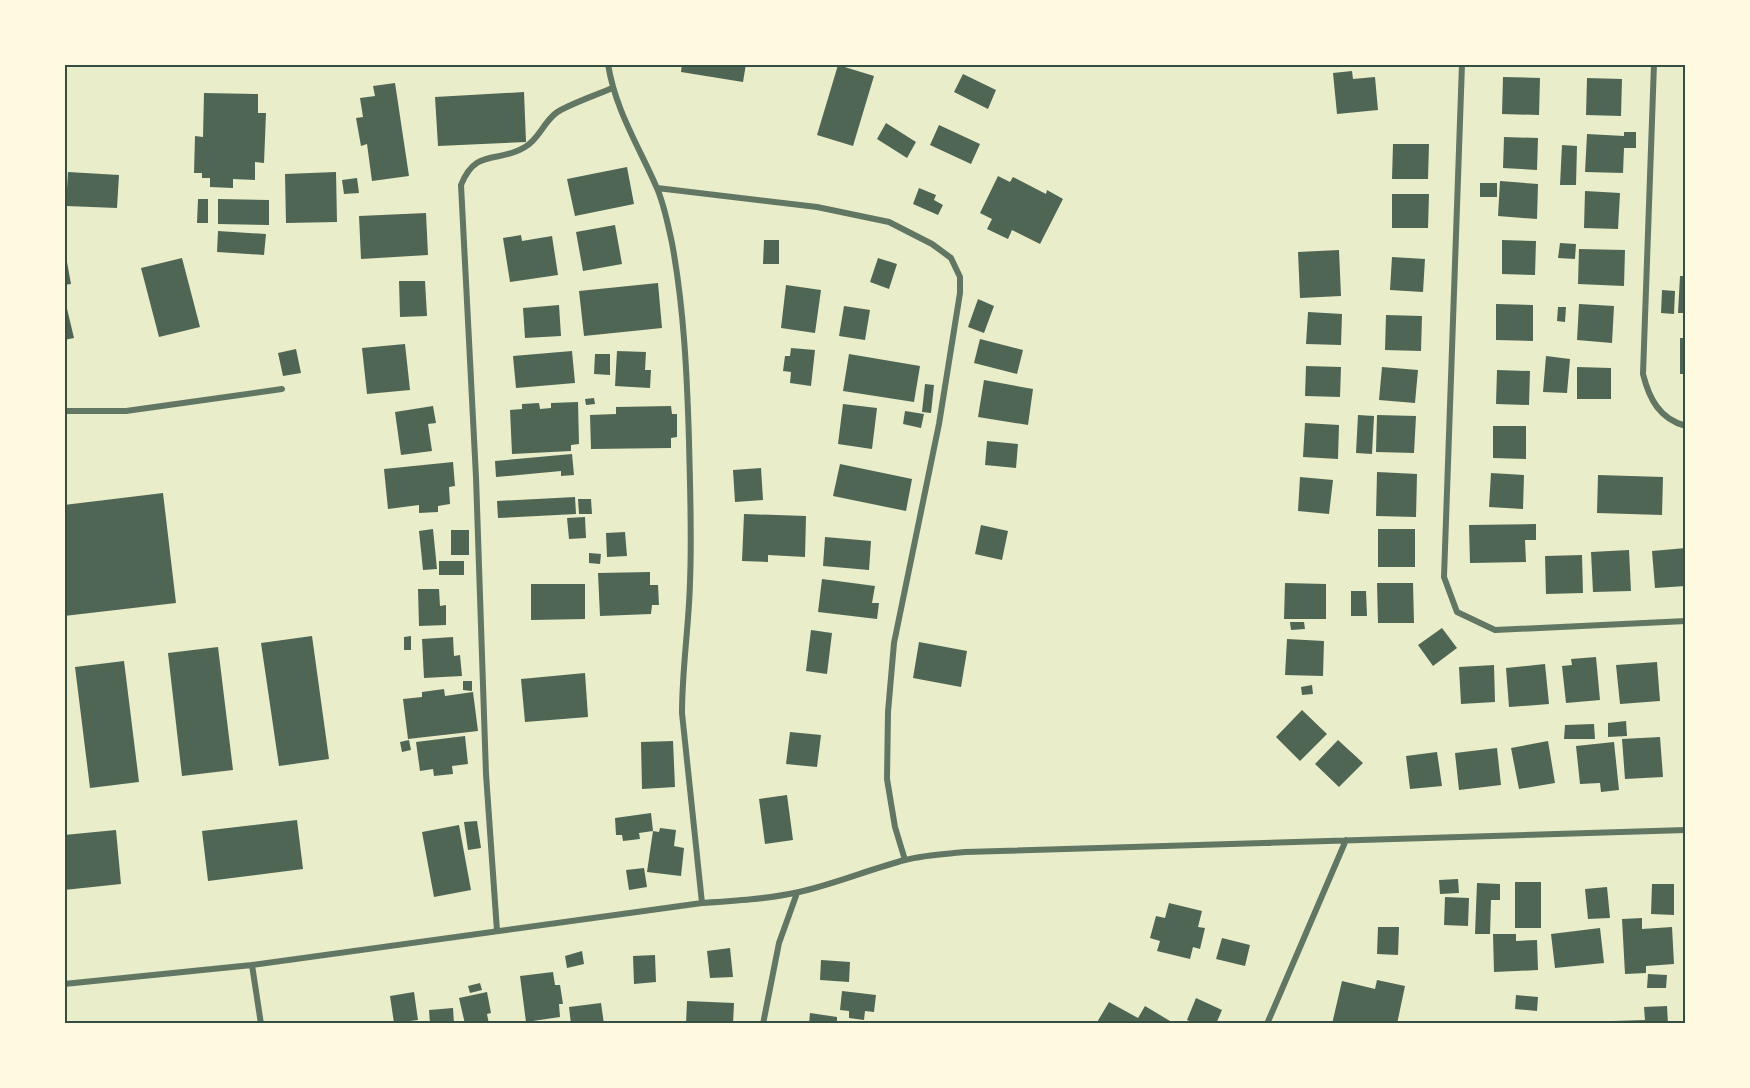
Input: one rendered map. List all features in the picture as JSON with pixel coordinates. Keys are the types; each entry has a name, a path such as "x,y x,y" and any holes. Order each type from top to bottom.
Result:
{"street":[{"path":"608,64 612,88 626,125 657,188 671,242 687,376 690,580 682,713 702,903"},
{"path":"1462,64 1444,577 1457,612 1495,630 1686,621"},
{"path":"1654,64 1643,374 1648,393 1659,411 1678,424 1686,426"},
{"path":"497,931 486,774 476,477 460,185 466,171 478,161 522,150 533,142 557,112 612,88"},
{"path":"657,188 817,207 889,222 932,244 951,258 960,277 960,293 939,424 894,643 888,712 887,779 895,827 905,860"},
{"path":"64,411 126,411 282,389"},
{"path":"64,984 252,965 702,903 763,898 855,877 905,860 964,852 1686,830"},
{"path":"1267,1023 1346,840"},
{"path":"763,1023 779,943 797,892"},
{"path":"252,965 261,1023"}],"building":[{"path":"682,64 746,64 743,82 681,72"},
{"path":"838,65 874,76 853,146 817,135"},
{"path":"1352,71 1353,79 1375,77 1378,110 1337,114 1333,73"},
{"path":"963,74 996,90 988,109 954,92"},
{"path":"1503,77 1540,78 1539,115 1502,114"},
{"path":"1587,78 1622,79 1621,116 1586,115"},
{"path":"395,83 409,176 372,181 367,144 361,146 356,118 363,117 360,98 375,96 373,86"},
{"path":"524,92 526,142 438,146 435,97"},
{"path":"204,93 258,94 258,113 266,113 264,163 255,162 255,180 233,179 233,188 210,187 210,178 202,178 202,173 194,173 195,136 203,137"},
{"path":"886,123 916,142 907,158 877,139"},
{"path":"939,125 980,144 971,164 930,145"},
{"path":"1624,132 1636,132 1636,148 1624,148 1623,173 1585,172 1587,134 1624,136"},
{"path":"1504,137 1538,138 1537,170 1503,168"},
{"path":"1393,144 1429,144 1428,179 1392,179"},
{"path":"1562,145 1577,146 1576,185 1560,185"},
{"path":"627,167 634,204 575,216 567,179"},
{"path":"68,172 119,175 117,208 66,206"},
{"path":"336,172 337,222 286,223 285,174"},
{"path":"998,176 1010,182 1013,177 1046,194 1047,190 1063,199 1040,244 1012,230 1008,239 987,229 992,219 980,213"},
{"path":"357,178 359,193 344,194 342,180"},
{"path":"1500,181 1538,184 1537,219 1498,216"},
{"path":"1480,183 1497,183 1497,197 1480,197"},
{"path":"919,188 936,195 934,200 943,205 938,215 913,204"},
{"path":"1585,191 1620,193 1618,229 1584,228"},
{"path":"1392,194 1429,194 1428,228 1392,228"},
{"path":"198,199 208,199 208,223 197,223"},
{"path":"218,199 269,200 269,225 218,224"},
{"path":"426,213 428,255 361,259 359,216"},
{"path":"615,225 622,264 583,271 576,232"},
{"path":"218,231 266,234 264,255 217,252"},
{"path":"521,235 522,241 552,236 558,275 510,282 503,238"},
{"path":"764,240 779,240 779,264 763,264"},
{"path":"1502,240 1536,241 1535,275 1502,274"},
{"path":"1560,243 1576,244 1575,259 1558,258"},
{"path":"1579,249 1625,250 1624,286 1578,284"},
{"path":"1339,250 1341,296 1300,298 1298,252"},
{"path":"1392,257 1425,259 1423,292 1390,290"},
{"path":"182,258 200,327 159,337 141,268"},
{"path":"878,258 897,264 889,289 870,282"},
{"path":"67,262 71,284 64,285 64,263"},
{"path":"1680,276 1686,276 1686,313 1678,313"},
{"path":"399,281 425,281 427,316 400,317"},
{"path":"658,283 662,328 584,336 579,291"},
{"path":"786,285 821,290 815,333 781,328"},
{"path":"1662,290 1675,291 1674,314 1661,313"},
{"path":"64,296 74,338 64,340"},
{"path":"978,299 994,306 984,333 968,327"},
{"path":"1496,304 1533,305 1533,341 1496,340"},
{"path":"1579,304 1614,306 1612,343 1577,340"},
{"path":"559,305 561,336 525,338 523,308"},
{"path":"844,306 870,310 865,340 839,336"},
{"path":"1558,307 1566,307 1565,322 1557,321"},
{"path":"1308,312 1342,314 1341,345 1306,344"},
{"path":"1386,315 1422,316 1421,351 1385,350"},
{"path":"1680,338 1686,338 1686,374 1680,374"},
{"path":"980,339 1023,350 1017,374 974,363"},
{"path":"405,344 410,390 367,394 362,348"},
{"path":"791,348 815,350 811,386 790,383 791,372 783,371 785,356 790,356"},
{"path":"296,349 301,373 283,376 278,353"},
{"path":"572,351 575,383 516,388 513,356"},
{"path":"617,351 646,352 645,370 651,370 650,388 615,386"},
{"path":"595,354 610,354 610,375 594,374"},
{"path":"849,354 920,366 914,402 843,391"},
{"path":"1546,356 1570,359 1567,393 1543,392"},
{"path":"1306,366 1341,367 1340,397 1305,396"},
{"path":"1382,367 1418,370 1415,403 1379,400"},
{"path":"1577,367 1611,368 1611,399 1577,399"},
{"path":"1497,370 1530,371 1529,405 1496,404"},
{"path":"984,380 1033,389 1028,425 978,417"},
{"path":"925,384 934,385 931,413 922,412"},
{"path":"594,398 595,404 586,405 585,399"},
{"path":"578,402 579,444 571,445 571,451 512,454 510,410 522,409 522,404 539,403 540,409 551,408 551,403"},
{"path":"843,404 877,408 872,449 838,444"},
{"path":"433,406 436,423 428,424 432,451 401,455 395,412"},
{"path":"671,406 672,414 677,414 677,437 671,438 671,448 591,449 590,415 616,414 616,407"},
{"path":"905,411 924,414 921,428 903,424"},
{"path":"1358,415 1374,416 1372,454 1356,453"},
{"path":"1377,415 1416,416 1414,453 1376,452"},
{"path":"1305,423 1339,425 1338,459 1303,457"},
{"path":"1493,426 1526,426 1526,459 1493,458"},
{"path":"987,441 1018,444 1016,468 985,465"},
{"path":"572,454 574,475 561,476 561,471 496,477 495,461"},
{"path":"453,462 455,486 449,487 450,504 438,506 438,512 419,513 419,505 388,509 384,469"},
{"path":"840,464 912,479 906,511 833,496"},
{"path":"761,468 763,500 735,502 733,470"},
{"path":"1377,472 1417,474 1416,517 1376,516"},
{"path":"1491,473 1524,475 1523,509 1489,507"},
{"path":"1598,475 1663,477 1662,515 1597,513"},
{"path":"1300,477 1333,480 1329,514 1298,511"},
{"path":"163,493 176,603 64,616 64,505"},
{"path":"575,497 576,514 498,518 497,501"},
{"path":"578,499 591,499 592,514 579,514"},
{"path":"744,514 806,516 805,557 768,555 768,562 742,561"},
{"path":"585,517 586,538 569,539 567,518"},
{"path":"1536,524 1536,540 1525,540 1526,562 1470,563 1469,525"},
{"path":"981,525 1008,531 1002,560 975,554"},
{"path":"433,529 437,569 423,570 419,531"},
{"path":"1378,529 1415,529 1415,567 1378,567"},
{"path":"451,530 469,530 469,555 451,555"},
{"path":"625,532 627,556 607,557 606,533"},
{"path":"825,537 871,541 869,570 823,566"},
{"path":"1686,548 1686,586 1655,588 1652,551"},
{"path":"1629,550 1631,591 1593,592 1591,552"},
{"path":"589,553 601,554 600,564 589,563"},
{"path":"1582,555 1583,593 1546,594 1545,556"},
{"path":"439,561 464,561 464,575 439,575"},
{"path":"650,572 650,585 658,585 659,605 652,605 651,614 600,616 598,573"},
{"path":"822,579 875,586 872,603 879,603 877,619 818,612"},
{"path":"1285,583 1326,584 1326,619 1284,619"},
{"path":"1377,583 1413,583 1414,623 1378,623"},
{"path":"531,584 585,584 585,619 531,620"},
{"path":"418,589 439,589 440,606 446,605 446,625 419,626"},
{"path":"1351,591 1366,591 1367,616 1351,616"},
{"path":"1290,622 1304,622 1305,629 1291,630"},
{"path":"1442,628 1457,648 1433,666 1418,645"},
{"path":"811,630 832,633 827,674 806,671"},
{"path":"312,636 329,759 279,766 261,643"},
{"path":"411,636 411,650 404,650 404,637"},
{"path":"453,637 454,656 460,655 462,676 424,678 422,639"},
{"path":"1287,639 1324,641 1323,676 1285,675"},
{"path":"919,642 967,651 961,687 913,678"},
{"path":"218,647 233,770 182,776 168,653"},
{"path":"1596,657 1600,700 1566,703 1562,666 1572,665 1571,659"},
{"path":"124,661 139,782 90,788 75,667"},
{"path":"1657,662 1660,701 1620,704 1616,665"},
{"path":"1545,664 1549,704 1509,707 1506,668"},
{"path":"1494,665 1495,702 1461,704 1459,667"},
{"path":"585,673 588,717 525,722 521,679"},
{"path":"463,681 472,681 472,691 463,690"},
{"path":"1312,685 1313,694 1302,695 1301,687"},
{"path":"444,689 445,696 473,692 478,731 408,739 403,699 422,697 422,692"},
{"path":"1302,710 1327,734 1300,761 1276,737"},
{"path":"1626,721 1627,736 1608,737 1608,723"},
{"path":"1594,724 1595,739 1564,739 1565,725"},
{"path":"790,732 821,735 817,767 786,764"},
{"path":"465,736 468,764 452,766 453,774 434,776 433,769 420,771 416,742"},
{"path":"1660,737 1663,777 1625,779 1622,739"},
{"path":"409,740 411,750 402,752 400,742"},
{"path":"1338,740 1363,763 1339,787 1315,764"},
{"path":"673,741 675,787 642,789 641,742"},
{"path":"1548,741 1555,783 1519,789 1511,748"},
{"path":"1614,742 1619,790 1601,792 1600,783 1580,784 1576,746"},
{"path":"1497,748 1501,785 1459,790 1455,753"},
{"path":"1437,752 1442,786 1410,789 1406,756"},
{"path":"787,795 793,840 765,844 759,799"},
{"path":"651,813 653,831 639,833 640,839 623,841 622,835 616,835 615,818"},
{"path":"297,820 303,869 208,881 202,831"},
{"path":"477,821 481,848 468,850 464,822"},
{"path":"459,825 471,890 434,897 422,832"},
{"path":"660,828 676,830 674,846 684,848 681,876 647,872 653,831 659,832"},
{"path":"116,830 121,884 64,890 64,835"},
{"path":"644,868 647,887 629,890 626,870"},
{"path":"1458,879 1459,893 1440,894 1439,880"},
{"path":"1515,882 1541,882 1541,928 1515,928"},
{"path":"1477,883 1500,884 1500,900 1491,900 1490,934 1475,934"},
{"path":"1652,884 1674,884 1674,915 1651,914"},
{"path":"1607,887 1610,918 1588,919 1585,889"},
{"path":"1445,897 1469,898 1468,926 1444,925"},
{"path":"1169,903 1202,911 1198,927 1205,928 1200,949 1193,947 1190,959 1157,951 1160,941 1150,938 1156,916 1165,918"},
{"path":"1642,918 1642,929 1672,927 1674,964 1646,966 1646,973 1625,974 1622,919"},
{"path":"1378,927 1399,927 1398,955 1377,954"},
{"path":"1600,928 1604,963 1555,968 1551,934"},
{"path":"1493,934 1516,934 1516,941 1537,940 1538,970 1494,972"},
{"path":"1222,938 1250,945 1245,966 1216,959"},
{"path":"730,948 733,977 710,978 707,951"},
{"path":"582,951 584,964 567,968 565,956"},
{"path":"655,955 656,982 634,984 633,956"},
{"path":"821,960 850,962 849,982 820,980"},
{"path":"553,972 555,985 560,985 563,1004 559,1004 560,1017 526,1022 520,976"},
{"path":"1648,974 1667,975 1666,988 1647,988"},
{"path":"1377,980 1405,986 1397,1024 1332,1024 1342,981 1375,989"},
{"path":"480,983 482,990 470,993 468,986"},
{"path":"842,991 876,995 874,1012 865,1011 864,1020 849,1018 849,1011 840,1010"},
{"path":"414,992 418,1020 394,1023 390,996"},
{"path":"487,992 491,1013 487,1014 489,1024 465,1024 459,998"},
{"path":"1516,995 1538,997 1537,1011 1515,1009"},
{"path":"1196,998 1222,1010 1216,1024 1196,1024 1187,1020"},
{"path":"687,1001 734,1003 733,1024 686,1024"},
{"path":"1109,1002 1138,1018 1145,1006 1175,1024 1096,1024"},
{"path":"601,1003 604,1024 571,1024 569,1007"},
{"path":"1667,1006 1668,1024 1613,1024 1613,1021 1645,1020 1644,1007"},
{"path":"453,1008 454,1024 430,1024 429,1010"},
{"path":"810,1013 837,1017 837,1024 809,1024"}]}
